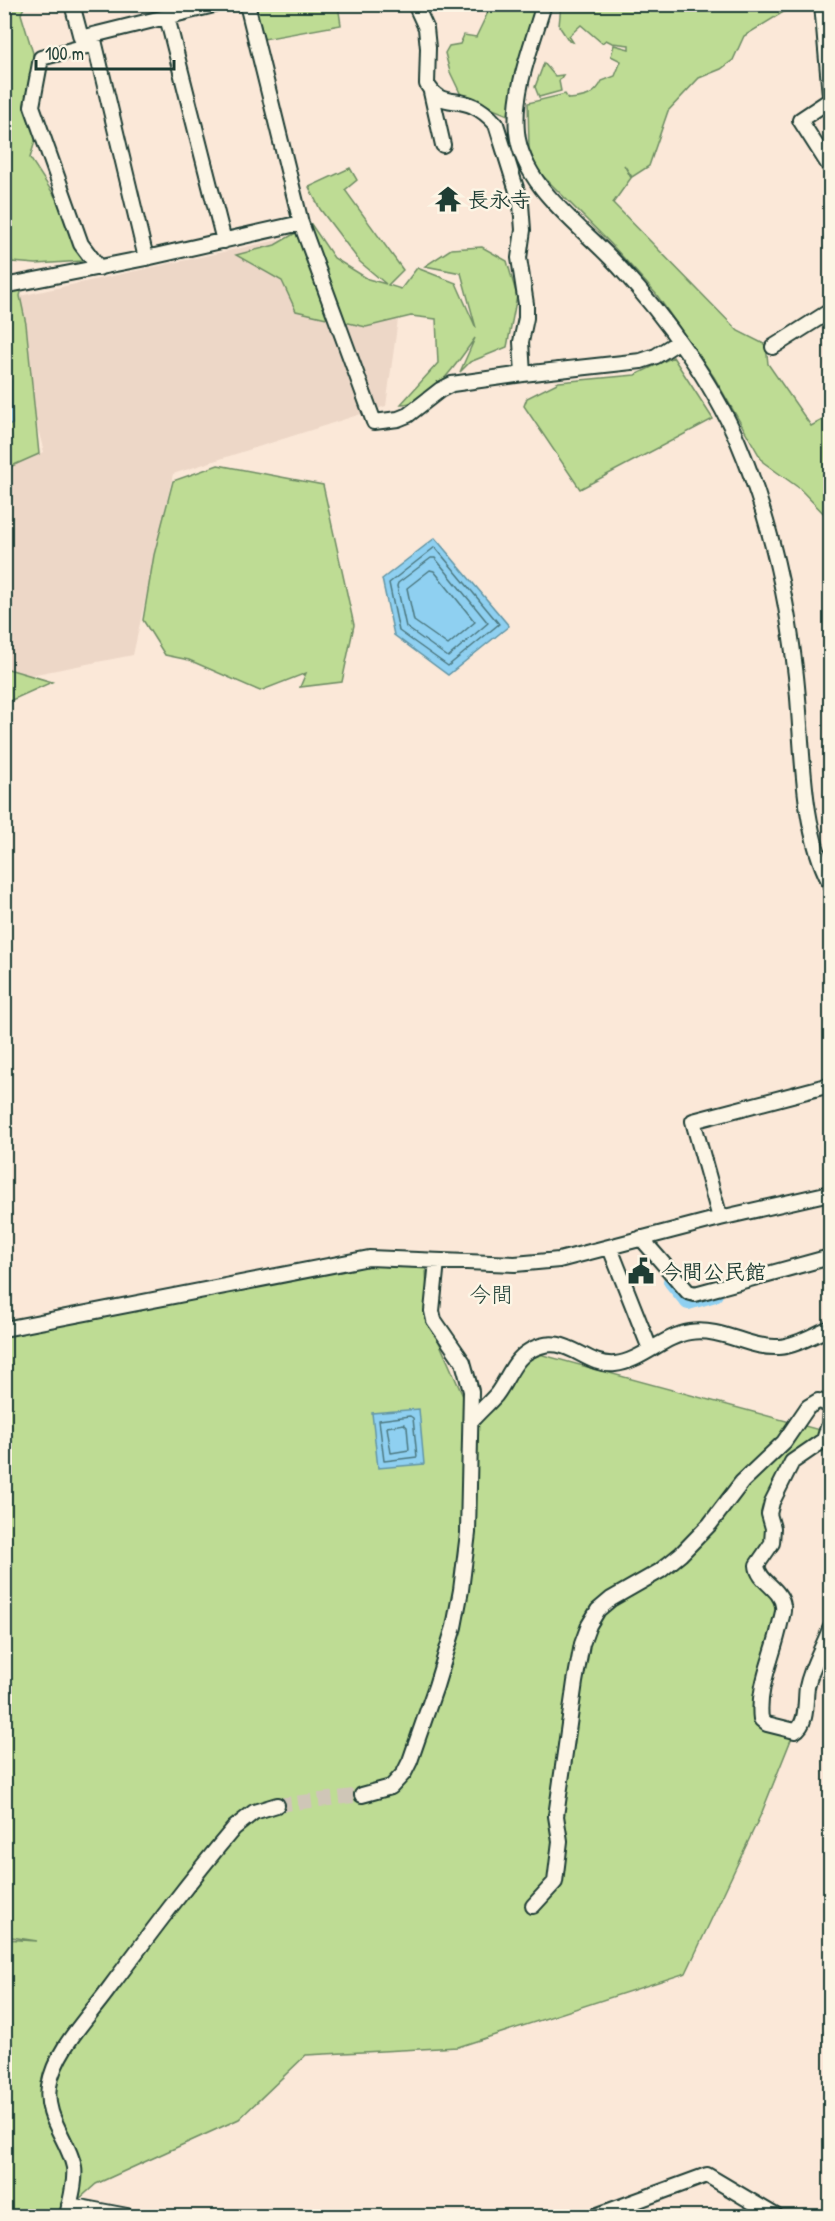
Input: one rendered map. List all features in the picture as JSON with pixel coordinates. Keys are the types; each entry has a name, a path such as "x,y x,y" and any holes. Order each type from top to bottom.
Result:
{"street":[{"path":"72,4 81,38 93,40"},
{"path":"99,268 81,244 32,106 41,58 167,17 218,4"},
{"path":"247,4 301,223 374,422 398,419 408,415 440,390 452,384 641,362 656,356 678,342"},
{"path":"415,4 426,28 427,84 431,92 443,145"},
{"path":"544,4 518,95 517,135 522,156 534,180 621,269 678,342 724,414 738,442 770,538 783,586 796,670 810,819 820,863 831,883"},
{"path":"822,4 831,98 800,120 831,167"},
{"path":"167,17 224,241"},
{"path":"93,40 146,258"},
{"path":"431,92 439,99 471,105 486,114 496,124 521,204 523,231 519,258 526,304 526,318 521,342 523,374"},
{"path":"4,286 99,268 301,223"},
{"path":"773,347 831,311"},
{"path":"720,1218 693,1121 831,1085"},
{"path":"4,1329 369,1258 538,1263 610,1248 720,1218 831,1193"},
{"path":"641,1238 688,1292 695,1294 831,1257"},
{"path":"610,1248 650,1349"},
{"path":"363,1795 391,1787 404,1773 436,1686 454,1627 461,1590 468,1533 471,1391 463,1362 434,1320 432,1311 437,1261"},
{"path":"471,1421 497,1394 520,1358 538,1347 550,1344 566,1346 603,1363 614,1364 673,1337 702,1330 779,1347 831,1328"},
{"path":"533,1906 555,1882 560,1841 556,1816 575,1682 582,1644 589,1625 598,1610 611,1599 660,1571 681,1554 710,1524 742,1482 784,1442 808,1407 818,1401 826,1403 831,1410 824,1440 792,1462 772,1502 769,1514 773,1528 772,1543 757,1565 757,1573 780,1596 783,1608 776,1643 761,1694 762,1719 767,1724 795,1731 800,1729 808,1684 831,1629"},
{"path":"127,2217 68,2211 75,2178 73,2165 49,2110 49,2083 60,2054 234,1828 254,1812 277,1805"},
{"path":"595,2217 707,2175 776,2217"}],"shaded area":[{"path":"297,236 400,305 386,406 173,474 133,655 5,680 5,465 44,452 5,304 20,296"}],"green space":[{"path":"4,5 25,5 21,14 33,53 30,107 38,131 30,158 60,204 83,261 36,264 12,262 4,229"},
{"path":"255,5 338,5 341,25 264,39"},
{"path":"490,5 536,5 508,115 462,97 450,72 445,53 449,46 460,44 464,35 476,37"},
{"path":"561,5 795,5 744,36 733,60 721,69 699,78 668,111 649,166 632,177 624,165 631,178 613,203 738,331 766,345 768,364 811,426 830,416 830,520 799,488 763,462 714,377 656,294 611,244 537,170 529,148 528,103 565,94 568,99 588,95 596,90 602,81 615,76 621,61 611,56 614,45 629,49 629,45 606,40 602,43 581,25 569,36 573,42 569,41 559,26"},
{"path":"544,63 555,76 563,75 559,81 561,91 539,97 535,87"},
{"path":"350,168 357,180 345,190 403,270 388,285 401,289 417,268 456,283 476,328 461,273 425,266 451,249 482,247 507,261 517,296 507,347 470,362 460,372 475,338 443,380 423,397 412,402 401,404 438,363 436,319 411,316 366,327 296,311 282,281 236,255 275,245 311,224 334,258 368,279 386,284 360,262 320,209 309,187"},
{"path":"22,288 20,296 26,324 39,454 5,469 4,424 6,426 12,424 5,365 5,292"},
{"path":"673,357 713,419 580,489 524,406 527,398 559,382 635,375"},
{"path":"218,465 323,485 354,625 342,682 300,687 306,673 260,691 189,660 165,655 143,620 154,555 173,481"},
{"path":"5,668 52,682 5,703"},
{"path":"374,1260 426,1268 428,1317 466,1403 462,1586 475,1540 475,1428 493,1398 532,1352 827,1432 792,1462 757,1565 780,1596 762,1719 792,1737 762,1812 686,1973 458,2047 306,2055 239,2119 96,2184 60,2216 5,2216 4,1939 37,1941 5,1936 5,1333"}],"water":[{"path":"4,362 11,381 12,424 8,426 5,421"},
{"path":"435,538 509,626 448,675 394,635 382,579"},
{"path":"419,1409 424,1464 378,1468 372,1413"}],"waterway":[{"path":"671,1281 688,1302 715,1294"}],"tunnel":[{"path":"277,1805 362,1795"}],"place":[{"name":"長永寺","path":"448,199"},
{"name":"今間公民館","path":"641,1271"}],"district":[{"name":"今間","path":"491,1294"}]}
